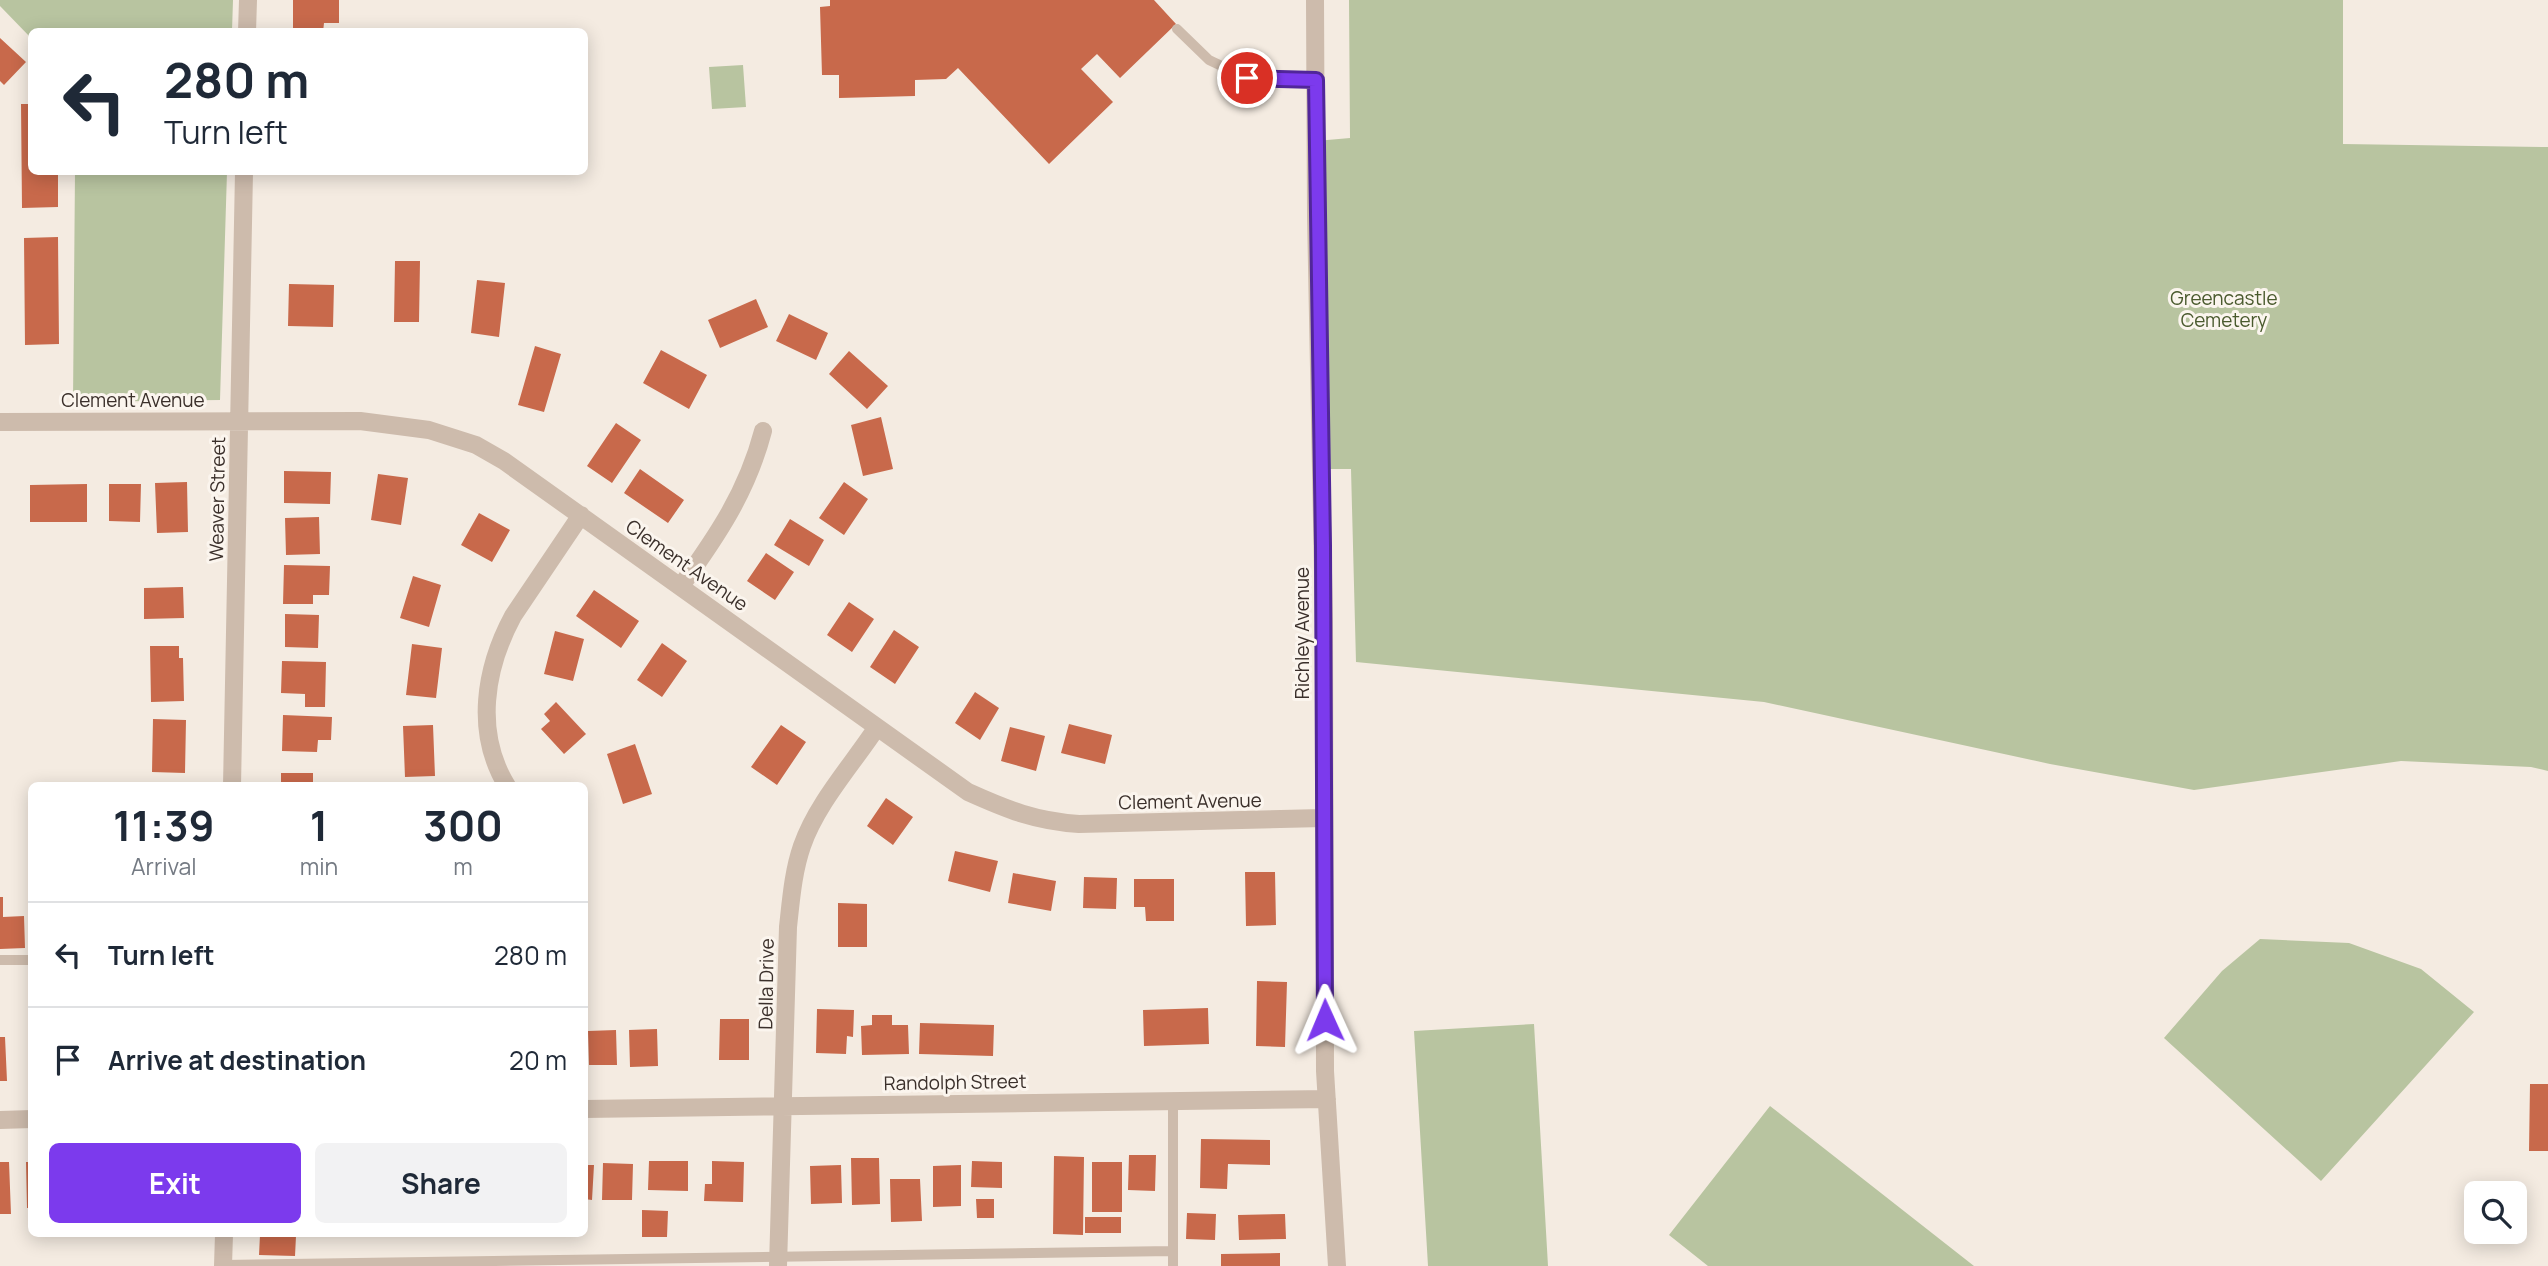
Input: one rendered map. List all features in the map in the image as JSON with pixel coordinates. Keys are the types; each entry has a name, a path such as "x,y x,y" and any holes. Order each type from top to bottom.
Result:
{"street":[{"path":"247,28 248,0"},
{"name":"Richley Avenue","path":"1315,0 1323,507 1323,818 1327,1099 1337,1266"},
{"name":"Weaver Street","path":"232,782 244,175"},
{"name":"Clement Avenue","path":"0,422 360,421 441,433 476,445 504,461 968,792 1014,813 1079,824 1323,818"},
{"path":"681,586 725,522 754,464 764,431"},
{"path":"505,782 499,773 488,735 487,701 491,670 503,633 513,615 581,515"},
{"name":"Della Drive","path":"778,1262 788,927 794,876 803,845 819,813 877,727"},
{"name":"Randolph Street","path":"588,1109 1327,1099"},
{"path":"0,1120 28,1119"},
{"path":"223,1265 224,1237"}],"lane":[{"path":"1177,29 1209,60 1247,78 1316,80"},
{"path":"0,960 28,960"},
{"path":"1172,1100 1172,1266"},
{"path":"223,1265 778,1262 1172,1251"}],"green space":[{"path":"0,0 233,0 232,28 28,28 28,35 0,6"},
{"name":"Greencastle Cemetery","path":"1349,0 2343,0 2343,144 2548,147 2548,771 2531,767 2401,761 2194,790 2050,764 1764,702 1356,662 1351,469 1323,469 1316,141 1350,138"},
{"path":"743,65 746,107 712,109 709,67"},
{"path":"75,175 227,175 220,400 73,402"},
{"path":"2260,939 2349,943 2421,969 2474,1012 2321,1181 2164,1038 2222,971"},
{"path":"1534,1024 1548,1266 1428,1266 1414,1031"},
{"path":"1770,1106 1974,1266 1708,1266 1669,1235"}],"building":[{"path":"293,0 339,0 339,23 324,23 323,28 293,28"},
{"path":"830,0 1154,0 1176,24 1120,78 1097,54 1081,69 1113,102 1049,164 958,68 946,79 915,80 915,96 839,98 839,75 822,75 820,7 830,6"},
{"path":"0,38 26,62 4,85 0,81"},
{"path":"21,104 28,104 28,175 58,175 58,207 22,208"},
{"path":"58,237 59,344 25,345 24,238"},
{"path":"395,261 420,261 419,322 394,322"},
{"path":"477,280 505,283 499,337 471,333"},
{"path":"289,284 334,285 333,327 288,326"},
{"path":"756,299 768,327 720,348 708,320"},
{"path":"789,314 828,333 816,360 776,341"},
{"path":"535,346 561,354 544,412 518,405"},
{"path":"661,350 707,375 689,409 643,383"},
{"path":"849,351 888,386 867,409 829,374"},
{"path":"881,417 893,469 863,476 851,425"},
{"path":"616,423 641,440 612,483 587,466"},
{"path":"640,469 684,500 668,523 624,493"},
{"path":"284,471 331,472 330,504 284,503"},
{"path":"378,474 408,478 401,525 371,520"},
{"path":"187,482 188,532 157,533 155,483"},
{"path":"844,482 868,499 844,535 819,518"},
{"path":"87,484 87,522 30,522 30,485"},
{"path":"109,484 141,484 140,522 109,521"},
{"path":"479,513 510,530 492,562 461,545"},
{"path":"319,517 320,554 286,555 285,518"},
{"path":"790,519 824,540 809,566 774,545"},
{"path":"766,553 794,572 775,600 747,581"},
{"path":"284,565 330,566 329,595 313,595 313,604 283,604"},
{"path":"413,576 441,585 429,627 400,618"},
{"path":"183,587 184,618 144,619 144,588"},
{"path":"594,590 639,621 621,648 576,616"},
{"path":"849,602 874,619 852,652 827,635"},
{"path":"285,614 319,615 318,648 285,647"},
{"path":"894,630 919,647 895,684 870,667"},
{"path":"555,631 584,639 573,681 544,674"},
{"path":"662,643 687,661 662,697 637,680"},
{"path":"412,644 442,648 436,698 406,695"},
{"path":"150,646 179,646 179,658 183,658 184,701 151,702"},
{"path":"282,661 326,662 325,707 305,707 305,694 281,693"},
{"path":"975,692 999,708 980,740 955,723"},
{"path":"556,702 586,734 564,754 541,729 550,721 544,714"},
{"path":"283,715 332,717 331,740 318,740 317,752 282,751"},
{"path":"153,719 186,720 185,773 152,772"},
{"path":"1069,724 1112,735 1105,764 1061,753"},
{"path":"433,725 435,776 405,777 403,726"},
{"path":"781,725 806,742 777,785 751,767"},
{"path":"1010,727 1045,736 1036,771 1001,761"},
{"path":"635,744 652,794 623,804 607,754"},
{"path":"281,773 313,773 313,782 281,782"},
{"path":"886,798 913,817 893,845 867,826"},
{"path":"955,851 998,861 990,892 948,881"},
{"path":"1245,872 1275,872 1276,925 1246,926"},
{"path":"1013,873 1056,881 1051,911 1008,903"},
{"path":"1084,877 1117,878 1116,909 1083,908"},
{"path":"1134,879 1174,879 1174,921 1146,921 1145,907 1134,907"},
{"path":"0,897 3,897 3,917 24,916 25,948 0,949"},
{"path":"838,903 867,904 867,947 838,947"},
{"path":"1257,981 1287,982 1285,1047 1256,1046"},
{"path":"1208,1008 1209,1044 1144,1046 1143,1010"},
{"path":"817,1009 854,1010 853,1037 847,1036 846,1054 816,1053"},
{"path":"872,1015 892,1015 892,1025 908,1025 909,1054 862,1055 861,1026 872,1025"},
{"path":"720,1019 749,1019 749,1060 719,1060"},
{"path":"920,1023 994,1025 993,1056 919,1054"},
{"path":"657,1029 658,1066 630,1067 629,1030"},
{"path":"616,1030 617,1065 589,1065 588,1031"},
{"path":"0,1037 5,1037 7,1081 0,1081"},
{"path":"2530,1084 2548,1084 2548,1151 2529,1151"},
{"path":"1201,1139 1270,1140 1270,1165 1228,1164 1227,1189 1200,1188"},
{"path":"1129,1155 1156,1155 1155,1191 1128,1190"},
{"path":"1054,1156 1084,1157 1083,1235 1053,1234"},
{"path":"851,1158 879,1158 880,1204 852,1205"},
{"path":"649,1161 688,1161 688,1191 648,1190"},
{"path":"712,1161 744,1162 743,1202 704,1201 705,1184 712,1184"},
{"path":"972,1161 1002,1162 1002,1188 971,1187"},
{"path":"0,1162 9,1162 11,1214 0,1214"},
{"path":"26,1162 28,1162 28,1208"},
{"path":"1092,1162 1122,1162 1122,1212 1092,1212"},
{"path":"603,1163 633,1164 632,1200 602,1200"},
{"path":"588,1165 594,1165 592,1200 588,1200"},
{"path":"841,1165 842,1203 811,1204 810,1166"},
{"path":"961,1165 961,1206 933,1207 933,1166"},
{"path":"890,1179 920,1179 922,1221 891,1222"},
{"path":"976,1199 994,1199 994,1218 977,1218"},
{"path":"642,1210 668,1211 667,1237 642,1237"},
{"path":"1187,1213 1216,1214 1215,1240 1186,1239"},
{"path":"1285,1214 1286,1239 1239,1240 1238,1215"},
{"path":"1085,1217 1121,1217 1121,1233 1085,1233"},
{"path":"260,1237 296,1237 295,1256 259,1255"},
{"path":"1280,1253 1280,1266 1221,1266 1221,1254"}],"route":[{"path":"1247,78 1316,80 1324,623 1325,1020"}]}
